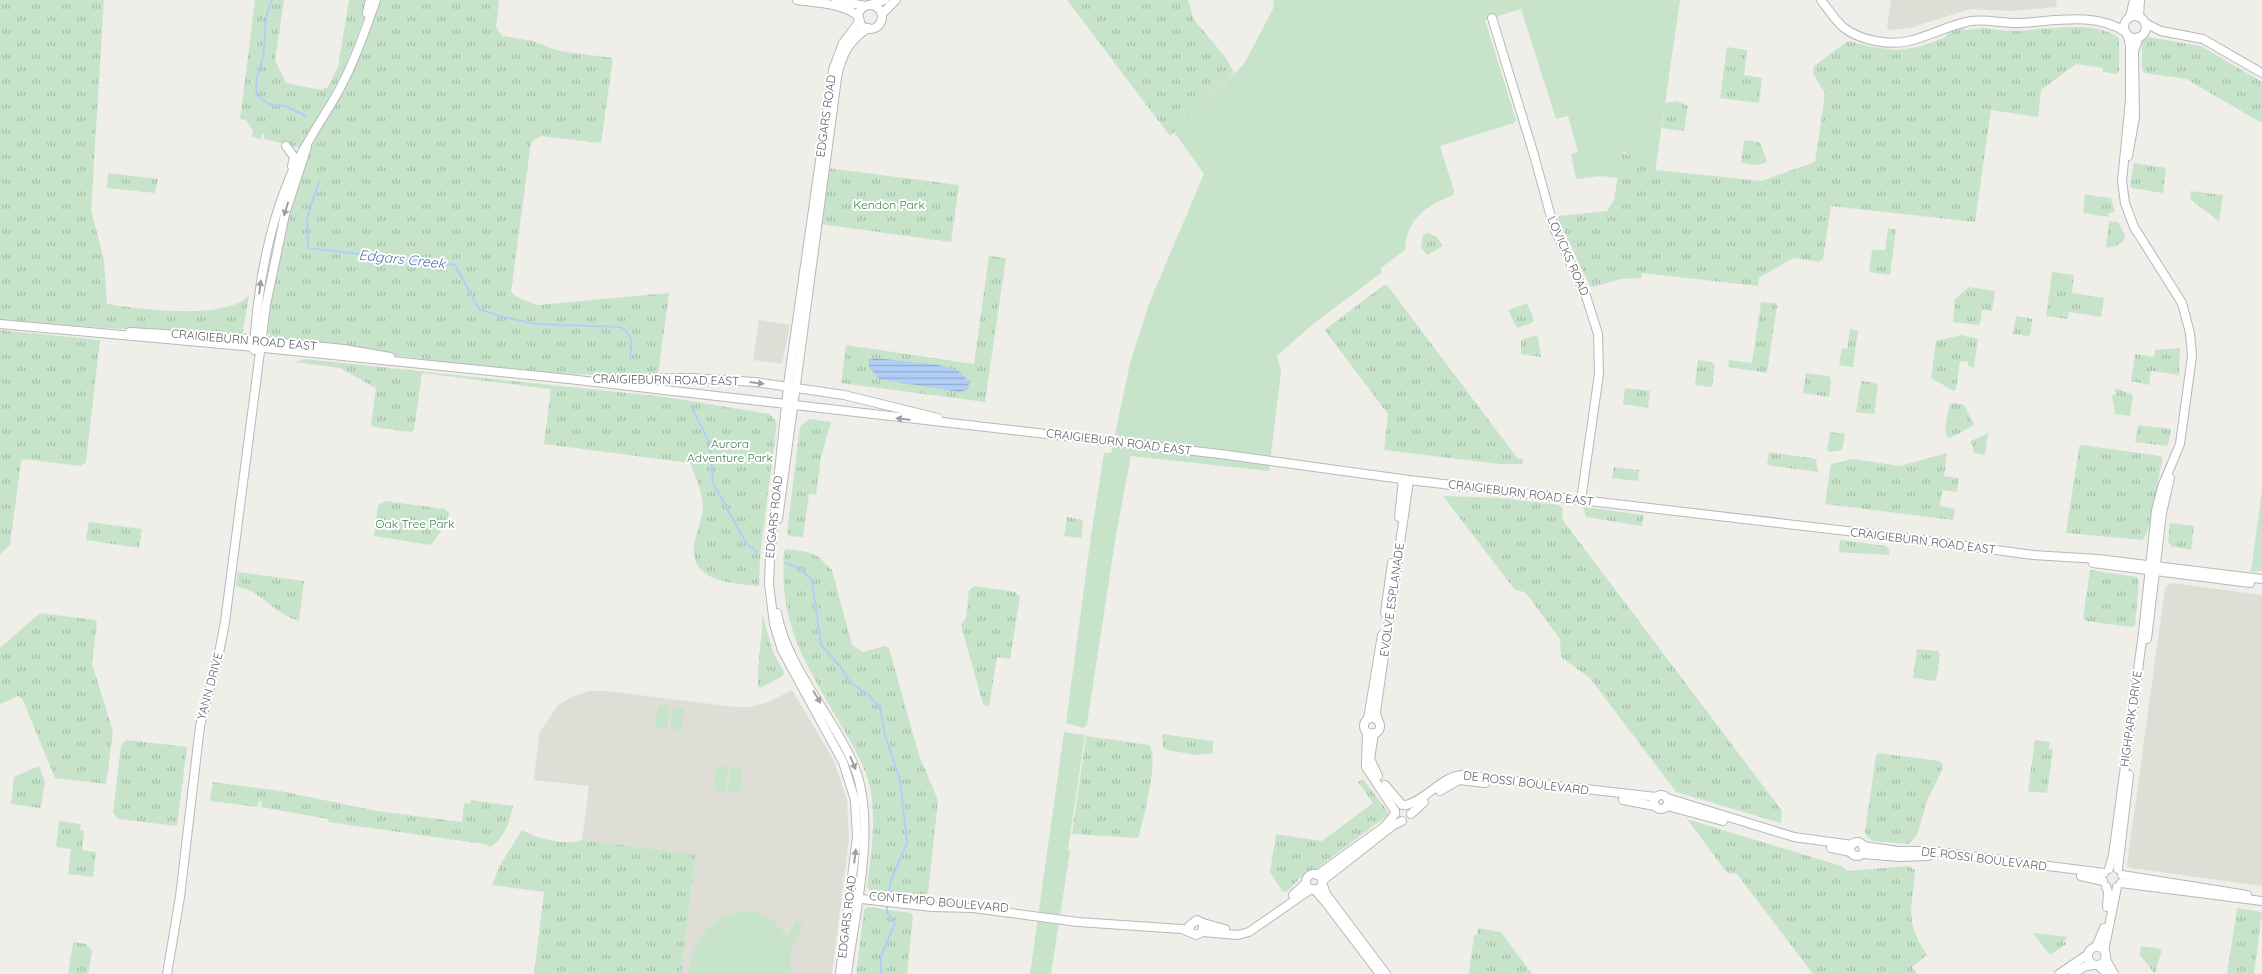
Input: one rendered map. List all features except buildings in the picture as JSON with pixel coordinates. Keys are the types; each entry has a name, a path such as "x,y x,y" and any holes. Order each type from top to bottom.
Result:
{"street":[{"path":"339,90 364,23 370,0"},
{"path":"270,232 288,182 339,90 356,53 376,0"},
{"path":"797,0 838,6 852,12 868,28 878,25 882,14 896,0"},
{"path":"836,0 878,8 882,14"},
{"path":"859,19 860,12 868,6 885,0"},
{"path":"1821,0 1845,28 1868,39 1891,42 1909,41 1971,21 2020,23 2054,19 2110,24 2135,20 2161,31 2203,39 2262,74"},
{"path":"2133,79 2134,51 2141,35 2135,20 2134,0"},
{"path":"2126,33 2135,20 2140,0"},
{"name":"LOVICKS ROAD","path":"1492,18 1534,154 1554,228 1586,296 1598,334 1599,374 1581,500"},
{"name":"EDGARS ROAD","path":"847,974 855,897 858,828 853,791 843,762 782,650 772,610 770,557 833,70 843,43 859,19"},
{"path":"2110,24 2131,37 2161,31"},
{"name":"EDGARS ROAD","path":"792,387 838,71 850,42 868,28"},
{"path":"2126,33 2130,45 2133,79"},
{"name":"HIGHPARK DRIVE","path":"2105,955 2113,878 2113,855 2152,568 2158,502 2182,434 2190,376 2190,333 2178,296 2130,219 2123,194 2123,170 2133,79"},
{"path":"286,146 293,154 294,160 276,201 261,277 258,330 275,346 256,359 245,343 258,330 285,214 307,147"},
{"name":"CRAIGIEBURN ROAD EAST","path":"0,324 68,332 154,332 417,364 569,379 1220,454 1406,479 2074,558 2262,584"},
{"name":"YANN DRIVE","path":"168,972 180,897 200,726 220,653 225,622 253,404 258,330"},
{"name":"CRAIGIEBURN ROAD EAST","path":"569,379 716,379 792,387 864,399 969,425"},
{"name":"EVOLVE ESPLANADE","path":"1385,636 1368,719 1364,725 1371,733 1379,728 1376,712 1406,479"},
{"name":"CRAIGIEBURN ROAD EAST","path":"2152,568 2262,579"},
{"path":"1368,719 1378,721"},
{"path":"1320,880 1392,826 1408,820 1411,814 1410,809 1404,805 1372,766 1370,756 1371,733"},
{"path":"1371,733 1366,767 1402,821"},
{"name":"DE ROSSI BOULEVARD","path":"1404,805 1419,801 1449,778 1462,775 1656,797"},
{"name":"DE ROSSI BOULEVARD","path":"1411,814 1450,783 1463,780 1638,802 1655,806"},
{"path":"1667,802 1662,809 1655,806 1654,801 1656,797 1663,794 1667,802 1797,843 1851,849 1858,857 1863,850 1858,842 1851,849"},
{"path":"1320,880 1384,827 1404,805"},
{"name":"DE ROSSI BOULEVARD","path":"1863,850 1899,857 1929,856 2113,878 2259,900"},
{"path":"1353,934 1326,894 1320,880 1309,876 1310,887 1322,898 1386,974"},
{"name":"HIGHPARK DRIVE","path":"2096,947 2104,927 2108,896 2113,878"},
{"path":"1310,887 1250,932 1238,935 1203,932 1196,935 1190,928 1197,920 1234,930 1247,928 1310,887 1320,887 1320,880"},
{"name":"EDGARS ROAD","path":"840,974 855,897"},
{"name":"CONTEMPO BOULEVARD","path":"855,897 973,908 1069,921 1190,928"},
{"path":"1203,923 1203,932"},
{"path":"1361,944 1380,974"},
{"path":"2107,974 2088,960 2089,950 2096,947 2105,955 2114,974"},
{"path":"2059,974 2088,955"},
{"path":"2072,974 2086,966 2096,965 2105,955"}],"shaded area":[{"path":"1891,0 2057,0 2056,7 2011,11 1970,9 1910,28 1890,30 1887,27"},
{"path":"759,320 790,325 782,364 753,360"},
{"path":"2171,583 2262,595 2262,886 2131,868 2127,865 2165,588"},
{"path":"792,690 833,759 847,799 849,839 832,974 681,974 696,854 582,840 589,786 534,780 539,734 557,706 574,696 589,691 607,691 735,707 750,707 769,702"}],"green space":[{"path":"0,0 104,0 91,210 104,260 107,304 160,310 203,311 238,303 249,295 242,335 0,320"},
{"path":"255,0 284,0 275,60 286,83 321,90 328,87 338,67 349,0 367,0 365,16 345,68 301,148 264,139 264,134 262,134 261,139 252,137 253,131 246,120 240,119"},
{"path":"378,0 499,0 496,27 502,36 533,41 559,51 613,58 601,143 541,136 531,142 511,292 517,297 537,305 669,293 658,375 562,373 467,365 278,339 271,337 266,331 280,241 310,150 340,92"},
{"path":"1067,0 1188,0 1194,20 1226,58 1234,73 1170,136"},
{"path":"1274,0 1680,0 1656,166 1644,163 1624,152 1622,153 1618,178 1601,176 1576,179 1571,154 1578,152 1568,116 1556,119 1521,9 1485,20 1516,120 1514,123 1440,146 1454,191 1453,195 1426,209 1414,221 1405,250 1381,268 1381,273 1313,324 1277,356 1281,371 1269,471 1131,456 1116,535 1087,724 1084,728 1066,723 1104,453 1111,453 1130,363 1150,301 1204,174 1174,132 1244,64 1273,9"},
{"path":"2083,27 2109,32 2119,38 2119,72 2117,74 2103,72 2103,68 2076,64 2041,90 2038,117 1991,110 1975,222 1831,206 1823,259 1819,262 1793,258 1759,278 1758,286 1642,273 1641,278 1621,279 1593,287 1590,286 1558,219 1559,216 1607,211 1614,200 1622,153 1656,166 1656,170 1761,181 1815,162 1825,94 1813,73 1814,66 1848,41 1872,47 1897,50 1918,47 1944,38 1948,33 1961,28 1966,30 1983,28 2014,31"},
{"path":"2147,37 2201,46 2262,82 2262,123 2186,79 2145,73 2142,70 2142,41"},
{"path":"1727,47 1747,50 1744,75 1762,78 1759,103 1720,98"},
{"path":"1677,101 1688,106 1684,131 1662,128 1665,103"},
{"path":"1744,140 1760,142 1767,162 1757,165 1741,163"},
{"path":"2134,163 2166,168 2163,193 2132,188 2130,185"},
{"name":"Kendon Park","path":"827,168 959,185 951,242 820,224"},
{"path":"108,173 158,179 155,193 107,188"},
{"path":"2190,191 2223,195 2219,221 2191,200"},
{"path":"2085,195 2111,198 2115,212 2109,213 2109,217 2083,213"},
{"path":"2109,221 2118,222 2125,235 2124,240 2116,246 2106,248"},
{"path":"1888,228 1896,229 1890,275 1869,272 1872,250 1885,250"},
{"path":"1427,233 1437,237 1443,246 1427,255 1421,248 1423,235"},
{"path":"989,256 1006,258 985,402 841,383 846,345 974,364"},
{"path":"2052,272 2074,275 2072,293 2104,298 2101,317 2069,312 2068,319 2046,316"},
{"path":"1384,285 1387,285 1518,459 1523,459 1523,464 1499,464 1384,450 1388,414 1326,332 1326,329"},
{"path":"1969,287 1995,291 1992,311 1982,310 1980,324 1978,325 1953,322 1955,299"},
{"path":"1761,302 1775,303 1777,306 1767,373 1728,367 1729,360 1752,363"},
{"path":"1527,303 1534,320 1532,323 1517,328 1508,310"},
{"path":"2016,316 2033,319 2028,336 2013,334"},
{"path":"1850,329 1858,330 1853,367 1839,365 1842,348 1847,349"},
{"path":"0,330 100,340 86,462 81,466 23,459 21,461 10,545 0,554"},
{"path":"1536,335 1538,337 1541,357 1521,354 1521,340"},
{"path":"1961,335 1978,339 1974,367 1968,366 1968,362 1960,361 1956,389 1954,391 1931,378 1936,341"},
{"path":"2180,348 2179,375 2151,371 2149,385 2131,381 2135,354 2154,357 2155,350"},
{"name":"Aurora Adventure Park","path":"305,359 665,397 770,414 777,423 760,556 759,586 715,579 699,567 695,558 694,545 703,501 690,463 544,444 551,389 422,373 414,430 411,432 373,427 371,424 376,388 340,368 295,362"},
{"path":"1698,360 1712,362 1715,365 1712,387 1695,385"},
{"path":"1806,373 1829,376 1831,380 1829,397 1803,393"},
{"path":"1861,381 1878,385 1874,414 1856,412"},
{"path":"1625,388 1650,391 1648,408 1623,404"},
{"path":"2115,388 2133,395 2130,416 2115,414 2112,395 2116,394"},
{"path":"1952,403 1964,405 1974,425 1950,438 1945,430 1949,406"},
{"path":"809,419 831,422 821,457 816,495 809,494 803,537 789,536 787,533 800,426"},
{"path":"2138,425 2171,429 2168,446 2135,442"},
{"path":"1830,432 1845,434 1842,450 1830,452 1827,450"},
{"path":"1988,433 1985,455 1974,453 1971,441"},
{"path":"2081,445 2161,456 2163,459 2153,514 2142,540 2066,533 2079,447"},
{"path":"1769,452 1816,459 1818,472 1767,465"},
{"path":"1947,453 1944,476 1959,478 1957,492 1942,490 1940,506 1955,509 1953,520 1825,504 1831,464 1853,459 1900,466"},
{"path":"1614,467 1639,470 1638,481 1612,478"},
{"path":"2262,490 2262,571 2251,572"},
{"path":"1443,496 1502,498 1559,505 1563,509 1562,519 1782,811 1781,823 1676,792 1590,678 1561,657 1560,639 1525,592 1515,590"},
{"name":"Oak Tree Park","path":"385,501 445,509 449,513 448,521 431,545 374,536 378,505"},
{"path":"1583,507 1644,515 1642,526 1586,517"},
{"path":"1067,517 1083,520 1081,538 1064,536"},
{"path":"89,522 142,529 139,548 86,540"},
{"path":"2170,523 2194,526 2191,550 2171,546 2168,541"},
{"path":"1840,540 1886,546 1889,550 1889,555 1839,552"},
{"path":"787,549 808,552 819,557 832,570 852,645 863,652 885,646 889,648 919,755 938,800 928,893 925,895 870,890 867,887 873,820 873,807 868,780 855,750 815,680 796,641 790,622 783,577 784,551"},
{"path":"2090,570 2137,577 2139,580 2135,625 2132,627 2086,621 2083,618"},
{"path":"238,572 304,581 299,621 280,612 251,591 236,585"},
{"path":"975,586 1015,592 1020,597 1010,659 997,657 989,707 983,704 961,625 966,618 969,590"},
{"path":"40,613 95,620 97,623 92,664 113,731 106,784 55,778 22,698 18,696 0,704 0,648"},
{"path":"762,614 773,652 784,672 783,676 760,688 758,686 758,677"},
{"path":"1917,649 1938,651 1940,654 1936,681 1913,678"},
{"path":"658,705 670,706 667,729 655,728"},
{"path":"673,707 685,708 682,731 670,730"},
{"path":"1064,732 1085,735 1068,850 1070,851 1051,974 1030,974"},
{"path":"1162,734 1213,741 1213,753 1197,755 1166,750 1163,747"},
{"path":"1086,736 1149,745 1153,762 1152,775 1144,816 1137,838 1072,834"},
{"path":"127,740 187,747 177,826 118,819 113,813 121,745"},
{"path":"2035,740 2050,742 2049,749 2053,749 2047,793 2028,791"},
{"path":"1878,753 1939,761 1943,764 1927,801 1919,830 1909,844 1873,841 1867,837 1865,832"},
{"path":"39,766 45,782 41,806 39,808 11,804 14,777"},
{"path":"716,766 728,767 725,792 713,790"},
{"path":"731,768 743,769 740,793 728,792"},
{"path":"1363,779 1388,812 1388,815 1317,868 1304,875 1286,892 1282,891 1270,872 1276,834 1322,841 1373,803 1358,782"},
{"path":"213,782 280,791 377,811 462,822 464,803 470,804 471,800 513,806 503,835 490,847 484,844 328,822 328,819 261,807 262,802 259,801 257,807 210,801"},
{"path":"1687,819 1841,866 1848,871 1909,866 1915,870 1911,914 1912,923 1927,955 1912,967 1917,974 1813,974 1737,874 1727,873"},
{"path":"59,821 81,824 80,830 84,831 82,850 96,852 93,877 68,874 71,849 56,847"},
{"path":"522,830 543,839 559,842 582,840 696,854 681,974 534,974 544,892 492,885 500,865"},
{"path":"867,907 911,913 913,916 907,974 856,974 864,910"},
{"path":"2237,908 2262,912 2254,974 2227,974"},
{"path":"746,911 770,919 779,926 787,937 796,921 804,925 791,949 791,974 688,974 694,951 705,931 723,917"},
{"path":"1478,928 1501,932 1532,974 1469,974 1474,935 1477,935"},
{"path":"2033,933 2068,937 2064,940 2066,944 2050,955"},
{"path":"73,942 86,944 92,951 88,974 68,974"},
{"path":"2141,946 2162,949 2155,974 2140,955"}],"water":[{"path":"876,358 939,365 959,371 969,382 968,389 960,392 879,379 869,367 869,360"}],"waterway":[{"name":"Edgars Creek","path":"272,0 266,20 264,50 257,76 257,96 269,104 285,106 306,116"},
{"name":"Edgars Creek","path":"319,182 307,218 308,248 455,265 479,309 503,317 536,324 621,327 630,337 630,359"},
{"name":"Edgars Creek","path":"691,406 710,444 713,483 746,543 757,552"},
{"name":"Edgars Creek","path":"786,563 799,568 812,580 821,645 840,666 850,682 866,693 880,707 885,736 900,780 907,843 891,880 887,901"},
{"name":"Edgars Creek","path":"881,974 881,957 895,923 887,912 887,905"}]}
